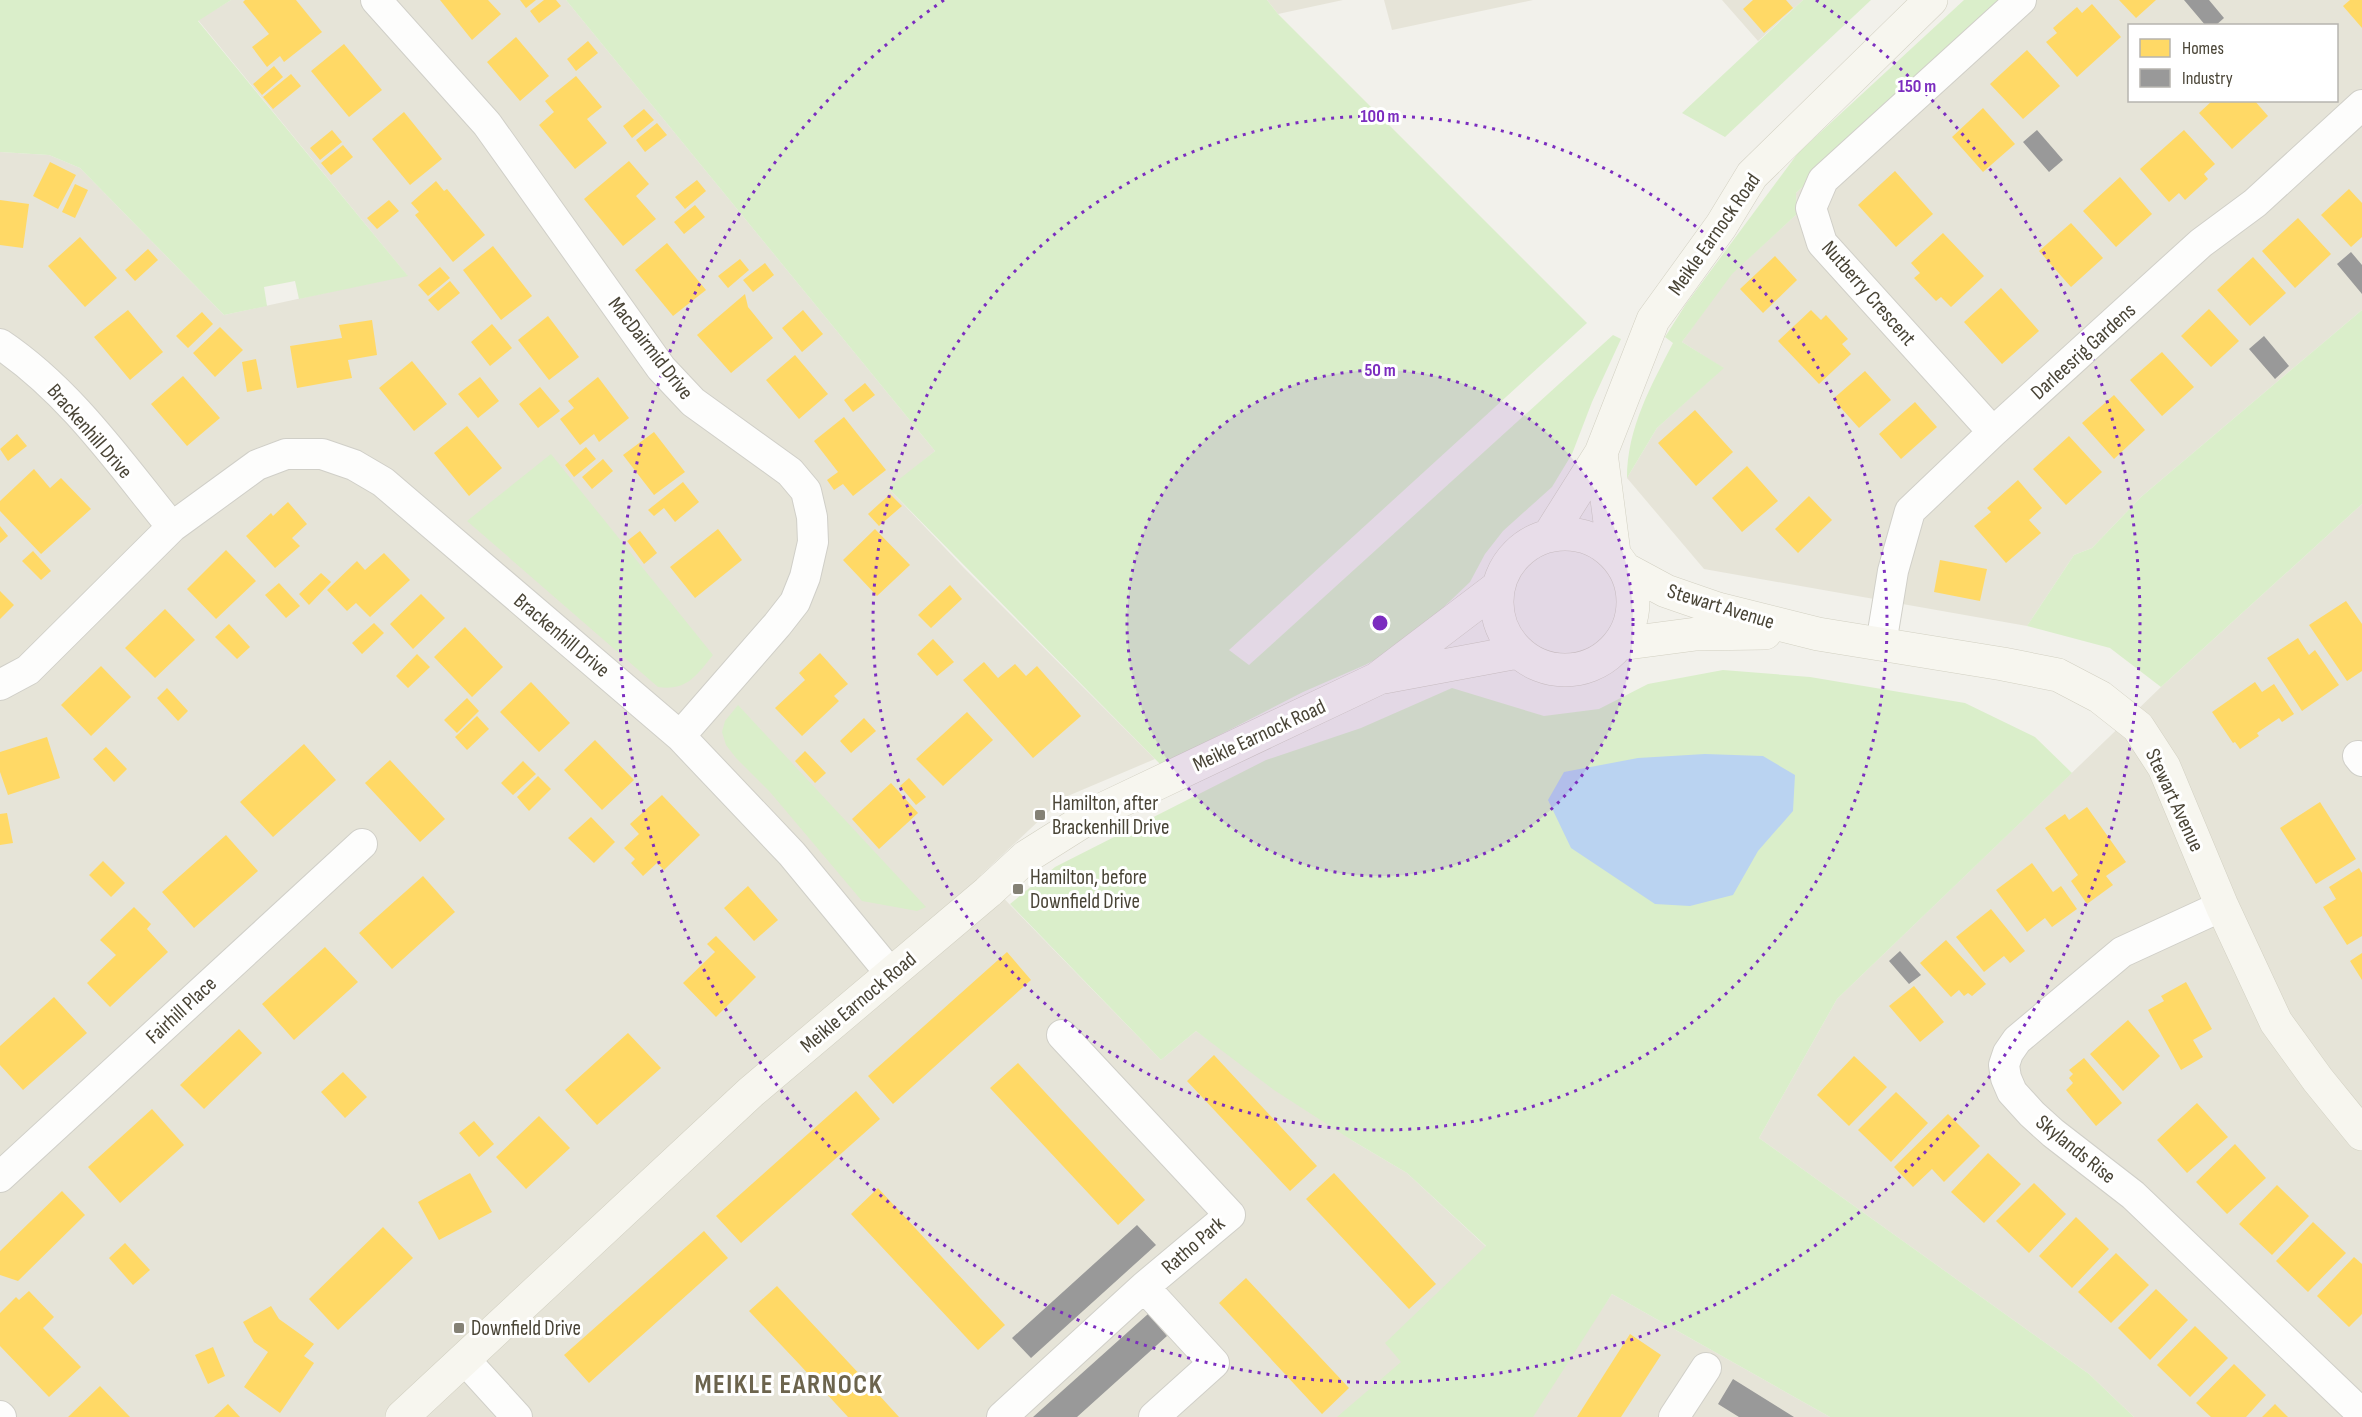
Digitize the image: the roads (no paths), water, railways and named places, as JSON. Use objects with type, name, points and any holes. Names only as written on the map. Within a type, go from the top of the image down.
[{"type":"street","name":"Meikle Earnock Road","points":[[1550,534],[1601,453],[1653,320],[1721,226],[1752,175],[1931,0]]},
{"type":"street","name":"Nutberry Crescent","points":[[1993,432],[1822,243],[1811,208],[1823,180],[2021,0]]},
{"type":"street","name":"MacDairmid Drive","points":[[385,3],[487,124],[661,368],[693,402],[790,472],[806,490],[812,517],[813,542],[805,577],[795,602],[680,736]]},
{"type":"street","name":"Darleesrig Gardens","points":[[1881,644],[1893,570],[1910,511],[1993,432],[2201,243],[2255,203],[2362,105]]},
{"type":"street","name":"Brackenhill Drive","points":[[0,344],[22,358],[65,397],[172,526]]},
{"type":"street","name":"Meikle Earnock Road","points":[[1601,453],[1620,561]]},
{"type":"street","name":"Brackenhill Drive","points":[[0,685],[28,670],[172,526],[257,465],[286,454],[322,454],[354,465],[383,482],[680,736],[792,854],[891,974]]},
{"type":"street","points":[[1573,533],[1595,540],[1620,561],[1634,591],[1632,618],[1620,644],[1606,657],[1590,666],[1571,670],[1552,669],[1534,663],[1518,652],[1504,633],[1500,622],[1497,611],[1497,587],[1508,563],[1526,544],[1550,534],[1573,533]]},
{"type":"street","name":"Stewart Avenue","points":[[1620,561],[1666,591],[1718,609],[1818,634],[2058,675],[2100,697],[2138,727],[2164,767],[2222,906],[2276,1022],[2318,1080],[2362,1134]]},
{"type":"street","name":"Meikle Earnock Road","points":[[402,1417],[751,1092],[988,892],[1026,857],[1099,811],[1377,679],[1497,587]]},
{"type":"street","name":"Stewart Avenue","points":[[1620,644],[1696,634],[1818,634]]},
{"type":"street","name":"Meikle Earnock Road","points":[[1377,679],[1518,652]]},
{"type":"street","name":"Fairhill Place","points":[[0,1177],[362,844]]},
{"type":"street","name":"Skylands Rise","points":[[2222,906],[2137,944],[2116,957],[2017,1040],[2008,1053],[2004,1065],[2006,1078],[2013,1092],[2032,1114],[2133,1195],[2362,1414]]},
{"type":"street","name":"Ratho Park","points":[[1002,1417],[1144,1287],[1230,1215],[1062,1035]]},
{"type":"street","points":[[1144,1287],[1214,1363],[1154,1417]]},
{"type":"street","points":[[465,1360],[517,1417]]},
{"type":"street","points":[[1674,1417],[1706,1368]]},
{"type":"water","points":[[1705,754],[1763,756],[1795,775],[1793,811],[1758,851],[1733,895],[1690,906],[1655,904],[1571,848],[1548,800],[1564,772],[1638,758]]},
{"type":"place","name":"Hamilton, after Brackenhill Drive","points":[[1040,815]]},
{"type":"place","name":"Hamilton, before Downfield Drive","points":[[1018,889]]},
{"type":"place","name":"Downfield Drive","points":[[459,1328]]},
{"type":"district","name":"MEIKLE EARNOCK","points":[[789,1384]]}]
